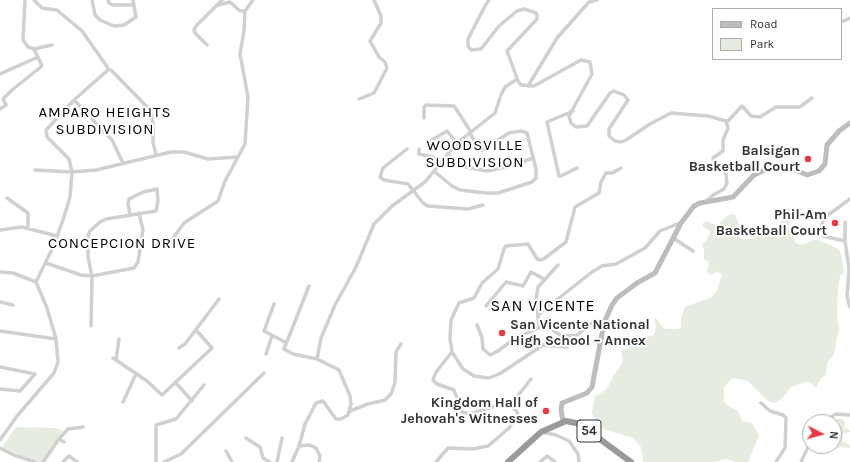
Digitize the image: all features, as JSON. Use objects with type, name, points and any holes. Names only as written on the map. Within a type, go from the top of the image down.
[{"type":"highway","name":"54","points":[[508,462],[541,432],[563,421],[581,426],[631,462]]},
{"type":"street","points":[[25,0],[23,40],[28,47],[34,49],[52,45]]},
{"type":"street","points":[[34,0],[42,8],[57,10],[82,31],[109,69],[151,111],[153,143],[156,154]]},
{"type":"street","points":[[92,0],[95,15],[100,20],[106,24],[124,25],[136,17],[134,0]]},
{"type":"street","points":[[108,0],[109,3],[113,4],[134,5]]},
{"type":"street","points":[[207,45],[195,33],[194,30],[196,26],[222,0]]},
{"type":"street","points":[[168,244],[184,223],[218,201],[225,181],[246,141],[248,97],[240,54],[244,32],[245,11],[253,0]]},
{"type":"street","points":[[359,100],[374,93],[386,68],[385,62],[379,57],[370,40],[381,22],[381,16],[374,0]]},
{"type":"street","points":[[489,0],[470,36],[468,46],[476,51],[481,49],[499,26],[517,11],[524,9],[536,13],[537,19],[507,51],[517,79],[521,84],[535,86],[581,60],[590,62],[592,74],[569,116],[571,123],[576,127],[582,128],[590,122],[611,92],[616,91],[624,95],[627,98],[627,102],[609,129],[609,136],[615,141],[621,142],[671,113],[712,116],[727,122]]},
{"type":"street","points":[[528,86],[557,38],[589,2],[597,0]]},
{"type":"street","points":[[217,5],[230,2],[240,11],[245,11]]},
{"type":"street","points":[[0,109],[6,105],[3,99],[12,90],[41,68],[34,49]]},
{"type":"street","points":[[0,74],[38,57]]},
{"type":"street","points":[[36,282],[46,263],[57,236],[70,198],[72,172],[68,159],[45,134],[46,130],[74,100],[109,69]]},
{"type":"street","points":[[317,359],[321,338],[335,304],[356,267],[369,233],[380,217],[425,182],[457,143],[495,113],[504,88],[517,79]]},
{"type":"street","points":[[706,202],[712,195],[724,190],[727,183],[726,173],[715,165],[713,158],[723,151],[727,122],[742,106],[751,116],[760,117],[776,107],[800,107],[812,98]]},
{"type":"street","points":[[74,100],[112,140],[123,163]]},
{"type":"street","points":[[424,118],[424,107],[426,105],[454,106],[482,150],[503,136],[516,132],[525,132],[527,133],[536,173],[534,180],[498,193],[486,193],[460,190],[452,186],[434,172]]},
{"type":"street","points":[[573,111],[547,122],[559,176],[562,176],[577,168]]},
{"type":"street","points":[[563,421],[561,410],[562,403],[587,393],[592,387],[604,323],[617,298],[636,283],[655,273],[681,223],[694,206],[700,202],[733,197],[754,175],[769,168],[791,168],[807,175],[819,171],[825,164],[827,145],[850,123]]},
{"type":"street","points":[[432,140],[447,131],[451,133],[457,143]]},
{"type":"street","points":[[407,149],[383,168],[380,177],[384,180],[408,184],[423,203],[428,206],[468,209],[483,205]]},
{"type":"street","points":[[419,149],[419,154],[433,156],[441,164]]},
{"type":"street","points":[[35,170],[72,172],[96,170],[156,154],[170,152],[180,152],[208,159],[238,157]]},
{"type":"street","points":[[448,155],[466,167],[487,171],[510,166],[533,158]]},
{"type":"street","points":[[604,323],[596,320],[576,336],[567,347],[543,345],[501,373],[489,378],[477,377],[463,369],[452,352],[450,340],[453,312],[461,301],[474,298],[482,283],[498,269],[506,246],[528,244],[537,259],[541,260],[545,258],[566,242],[575,207],[599,193],[600,182],[606,173],[612,173],[622,168]]},
{"type":"street","points":[[91,326],[92,276],[88,257],[88,236],[90,231],[100,222],[154,211],[157,208],[158,193],[155,188],[129,199],[128,203],[130,215]]},
{"type":"street","points":[[7,198],[28,213],[28,228]]},
{"type":"street","points":[[845,241],[823,236],[822,225],[824,218],[850,199]]},
{"type":"street","points":[[46,263],[81,275],[92,276],[126,270],[137,265],[143,230],[139,213]]},
{"type":"street","points":[[845,222],[845,241],[849,269],[847,297],[850,307]]},
{"type":"street","points":[[538,317],[550,304],[592,272],[602,266],[616,264],[645,248],[660,231],[681,223]]},
{"type":"street","points":[[0,230],[16,227],[28,228],[57,236]]},
{"type":"street","points":[[673,238],[693,250]]},
{"type":"street","points":[[558,265],[540,282],[536,292],[539,324],[560,335],[576,336]]},
{"type":"street","points":[[0,272],[13,273],[36,282],[44,296],[59,355],[54,373],[17,416],[0,440]]},
{"type":"street","points":[[486,306],[506,282],[523,286],[531,272],[544,279]]},
{"type":"street","points":[[309,286],[285,342],[284,349],[288,352],[317,359],[339,370],[350,396],[350,411]]},
{"type":"street","points":[[179,348],[186,344],[219,299]]},
{"type":"street","points":[[0,302],[13,305]]},
{"type":"street","points":[[274,304],[264,331],[285,342]]},
{"type":"street","points":[[477,325],[482,338],[483,349],[490,355],[515,338],[544,326]]},
{"type":"street","points":[[0,330],[56,339]]},
{"type":"street","points":[[119,339],[115,359],[147,381],[162,395],[212,348],[196,330]]},
{"type":"street","points":[[266,354],[272,336]]},
{"type":"street","points":[[292,462],[299,446],[305,424],[316,403],[323,401],[336,419],[344,419],[350,411],[368,404],[385,400],[391,394],[395,383],[396,352],[401,344]]},
{"type":"street","points":[[452,352],[436,372],[433,380],[437,384],[454,390],[462,412],[470,414],[500,406],[514,408]]},
{"type":"street","points":[[0,367],[35,374],[20,391],[0,389]]},
{"type":"street","points":[[164,462],[181,454],[264,373]]},
{"type":"street","points":[[123,402],[136,374]]},
{"type":"street","points":[[436,462],[448,448],[477,449],[492,444],[516,420],[518,412],[514,408],[513,402],[531,379]]},
{"type":"street","points":[[176,383],[192,401]]},
{"type":"street","points":[[156,462],[156,425],[173,420],[192,401],[204,385]]},
{"type":"street","points":[[761,403],[770,411],[784,415],[786,418],[785,448],[776,462]]},
{"type":"street","points":[[43,462],[68,428],[83,427]]},
{"type":"street","points":[[541,432],[561,436],[569,441],[578,454],[579,462]]},
{"type":"street","points":[[246,438],[260,447],[263,458],[270,462]]},
{"type":"street","points":[[277,462],[282,438]]},
{"type":"street","points":[[59,439],[64,442]]},
{"type":"street","points":[[299,446],[308,445],[316,448],[320,456],[319,462]]},
{"type":"street","points":[[0,448],[14,455],[35,462]]},
{"type":"street","points":[[226,451],[232,462]]},
{"type":"street","points":[[63,462],[68,456],[77,462]]},
{"type":"street","points":[[540,462],[547,456],[555,462]]},
{"type":"green space","points":[[782,207],[787,207],[798,216],[789,224],[788,227],[796,243],[802,245],[813,240],[818,240],[839,249],[842,257],[844,273],[840,276],[838,289],[837,316],[839,329],[834,354],[827,363],[826,375],[821,378],[816,388],[810,382],[805,382],[791,387],[783,398],[775,403],[768,401],[748,381],[733,378],[729,381],[724,388],[724,401],[727,405],[738,411],[742,421],[752,423],[759,435],[748,462],[735,462],[727,459],[714,462],[643,462],[641,447],[633,438],[606,430],[597,424],[592,413],[595,396],[603,392],[608,387],[612,378],[623,362],[621,351],[633,346],[639,339],[654,335],[656,326],[654,318],[656,318],[664,329],[678,329],[681,327],[681,318],[685,307],[712,297],[717,290],[722,275],[718,271],[711,275],[707,272],[709,262],[704,259],[702,244],[706,241],[710,234],[709,230],[703,227],[702,224],[706,221],[715,225],[720,223],[728,215],[734,214],[738,221],[741,239],[753,239],[775,229],[782,220]]},
{"type":"green space","points":[[842,419],[845,423],[844,428],[850,430],[850,432],[843,434],[842,441]]},
{"type":"green space","points":[[16,427],[56,428],[63,431],[42,462],[37,462],[2,447]]},
{"type":"green space","points":[[842,441],[850,445],[850,448],[842,447]]},
{"type":"place","name":"Balsigan Basketball Court","points":[[808,159]]},
{"type":"place","name":"Phil-Am Basketball Court","points":[[835,223]]},
{"type":"place","name":"San Vicente National High School – Annex","points":[[502,333]]},
{"type":"place","name":"Kingdom Hall of Jehovah's Witnesses","points":[[546,411]]},
{"type":"district","name":"AMPARO HEIGHTS SUBDIVISION","points":[[105,122]]},
{"type":"district","name":"WOODSVILLE SUBDIVISION","points":[[475,154]]},
{"type":"district","name":"CONCEPCION DRIVE","points":[[122,244]]},
{"type":"district","name":"SAN VICENTE","points":[[543,306]]}]
